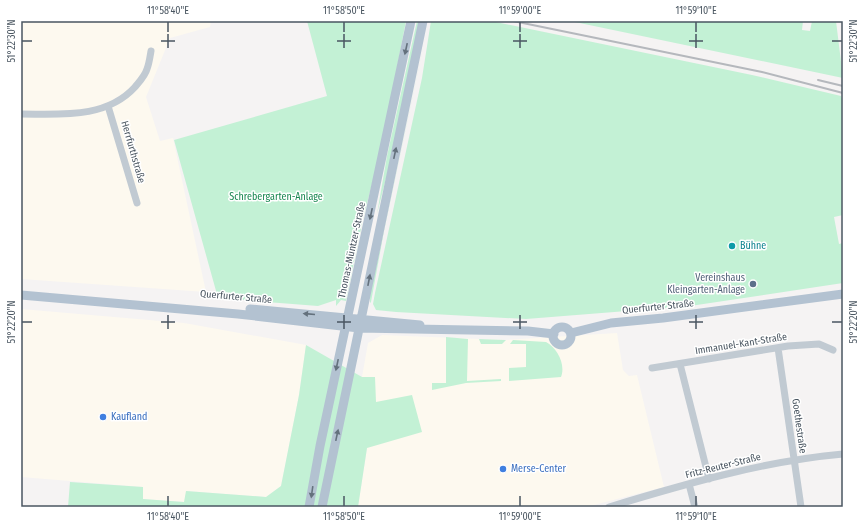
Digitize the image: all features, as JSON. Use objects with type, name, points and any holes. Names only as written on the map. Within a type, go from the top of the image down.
[{"type":"main road","name":"Thomas-Müntzer-Straße","points":[[309,507],[320,446],[412,21]]},
{"type":"main road","points":[[322,507],[423,21]]},
{"type":"main road","name":"Querfurter Straße","points":[[21,289],[361,318],[449,330]]},
{"type":"main road","name":"Querfurter Straße","points":[[571,333],[611,323],[671,317],[843,294]]},
{"type":"main road","name":"Querfurter Straße","points":[[21,295],[238,314],[359,328],[528,331],[554,334]]},
{"type":"main road","points":[[561,327],[566,328],[571,333],[570,340],[562,344],[555,340],[554,334],[556,329],[561,327]]},
{"type":"street","points":[[21,114],[69,114],[89,112],[108,106],[130,92],[140,80],[147,70],[151,51]]},
{"type":"street","name":"Herrfurthstraße","points":[[108,106],[137,203]]},
{"type":"street","name":"Immanuel-Kant-Straße","points":[[652,368],[778,348],[819,344],[833,350]]},
{"type":"street","name":"Goethestraße","points":[[778,348],[801,507]]},
{"type":"street","points":[[680,364],[709,479]]},
{"type":"street","name":"Fritz-Reuter-Straße","points":[[609,507],[709,479],[794,460],[843,454]]},
{"type":"street","points":[[689,484],[695,507]]},
{"type":"shaded area","points":[[21,21],[211,21],[210,27],[170,38],[146,97],[160,141],[173,138],[206,292],[21,279]]},
{"type":"shaded area","points":[[21,309],[184,323],[306,345],[299,395],[281,486],[266,497],[187,491],[185,502],[142,499],[143,487],[21,477]]},
{"type":"shaded area","points":[[617,333],[623,370],[629,376],[637,375],[664,487],[586,507],[358,507],[367,448],[362,377],[368,343],[382,335],[505,340]]},
{"type":"green space","name":"Schrebergarten-Anlage","points":[[307,21],[406,21],[381,149],[363,219],[346,301],[341,300],[336,306],[336,300],[318,306],[218,298],[174,140],[327,96]]},
{"type":"green space","points":[[417,21],[421,21],[394,147],[377,214],[387,156]]},
{"type":"green space","points":[[431,21],[491,21],[752,75],[841,96],[843,101],[843,215],[834,217],[839,244],[843,243],[843,283],[690,306],[526,319],[376,310],[373,304],[375,293],[422,78]]},
{"type":"green space","points":[[570,21],[803,21],[802,30],[810,31],[812,21],[836,21],[843,78]]},
{"type":"green space","points":[[428,24],[384,231],[370,303],[370,295]]},
{"type":"green space","points":[[446,337],[468,339],[467,381],[501,379],[501,381],[466,383],[432,390],[432,383],[446,383]]},
{"type":"green space","points":[[479,339],[506,340],[502,344],[481,344]]},
{"type":"green space","points":[[513,340],[546,342],[554,348],[560,357],[562,367],[561,377],[509,381],[509,368],[526,367],[526,344],[510,344]]},
{"type":"green space","points":[[306,345],[362,377],[375,377],[376,402],[412,395],[422,432],[367,448],[358,507],[68,507],[70,482],[143,487],[143,499],[184,502],[186,491],[266,497],[281,486],[299,395]]},
{"type":"railway","points":[[513,21],[762,72],[843,93]]},
{"type":"railway","points":[[818,80],[843,86]]},
{"type":"place","name":"Bühne","points":[[732,246]]},
{"type":"place","name":"Vereinshaus Kleingarten-Anlage","points":[[753,284]]},
{"type":"place","name":"Kaufland","points":[[103,417]]},
{"type":"place","name":"Merse-Center","points":[[503,469]]}]
